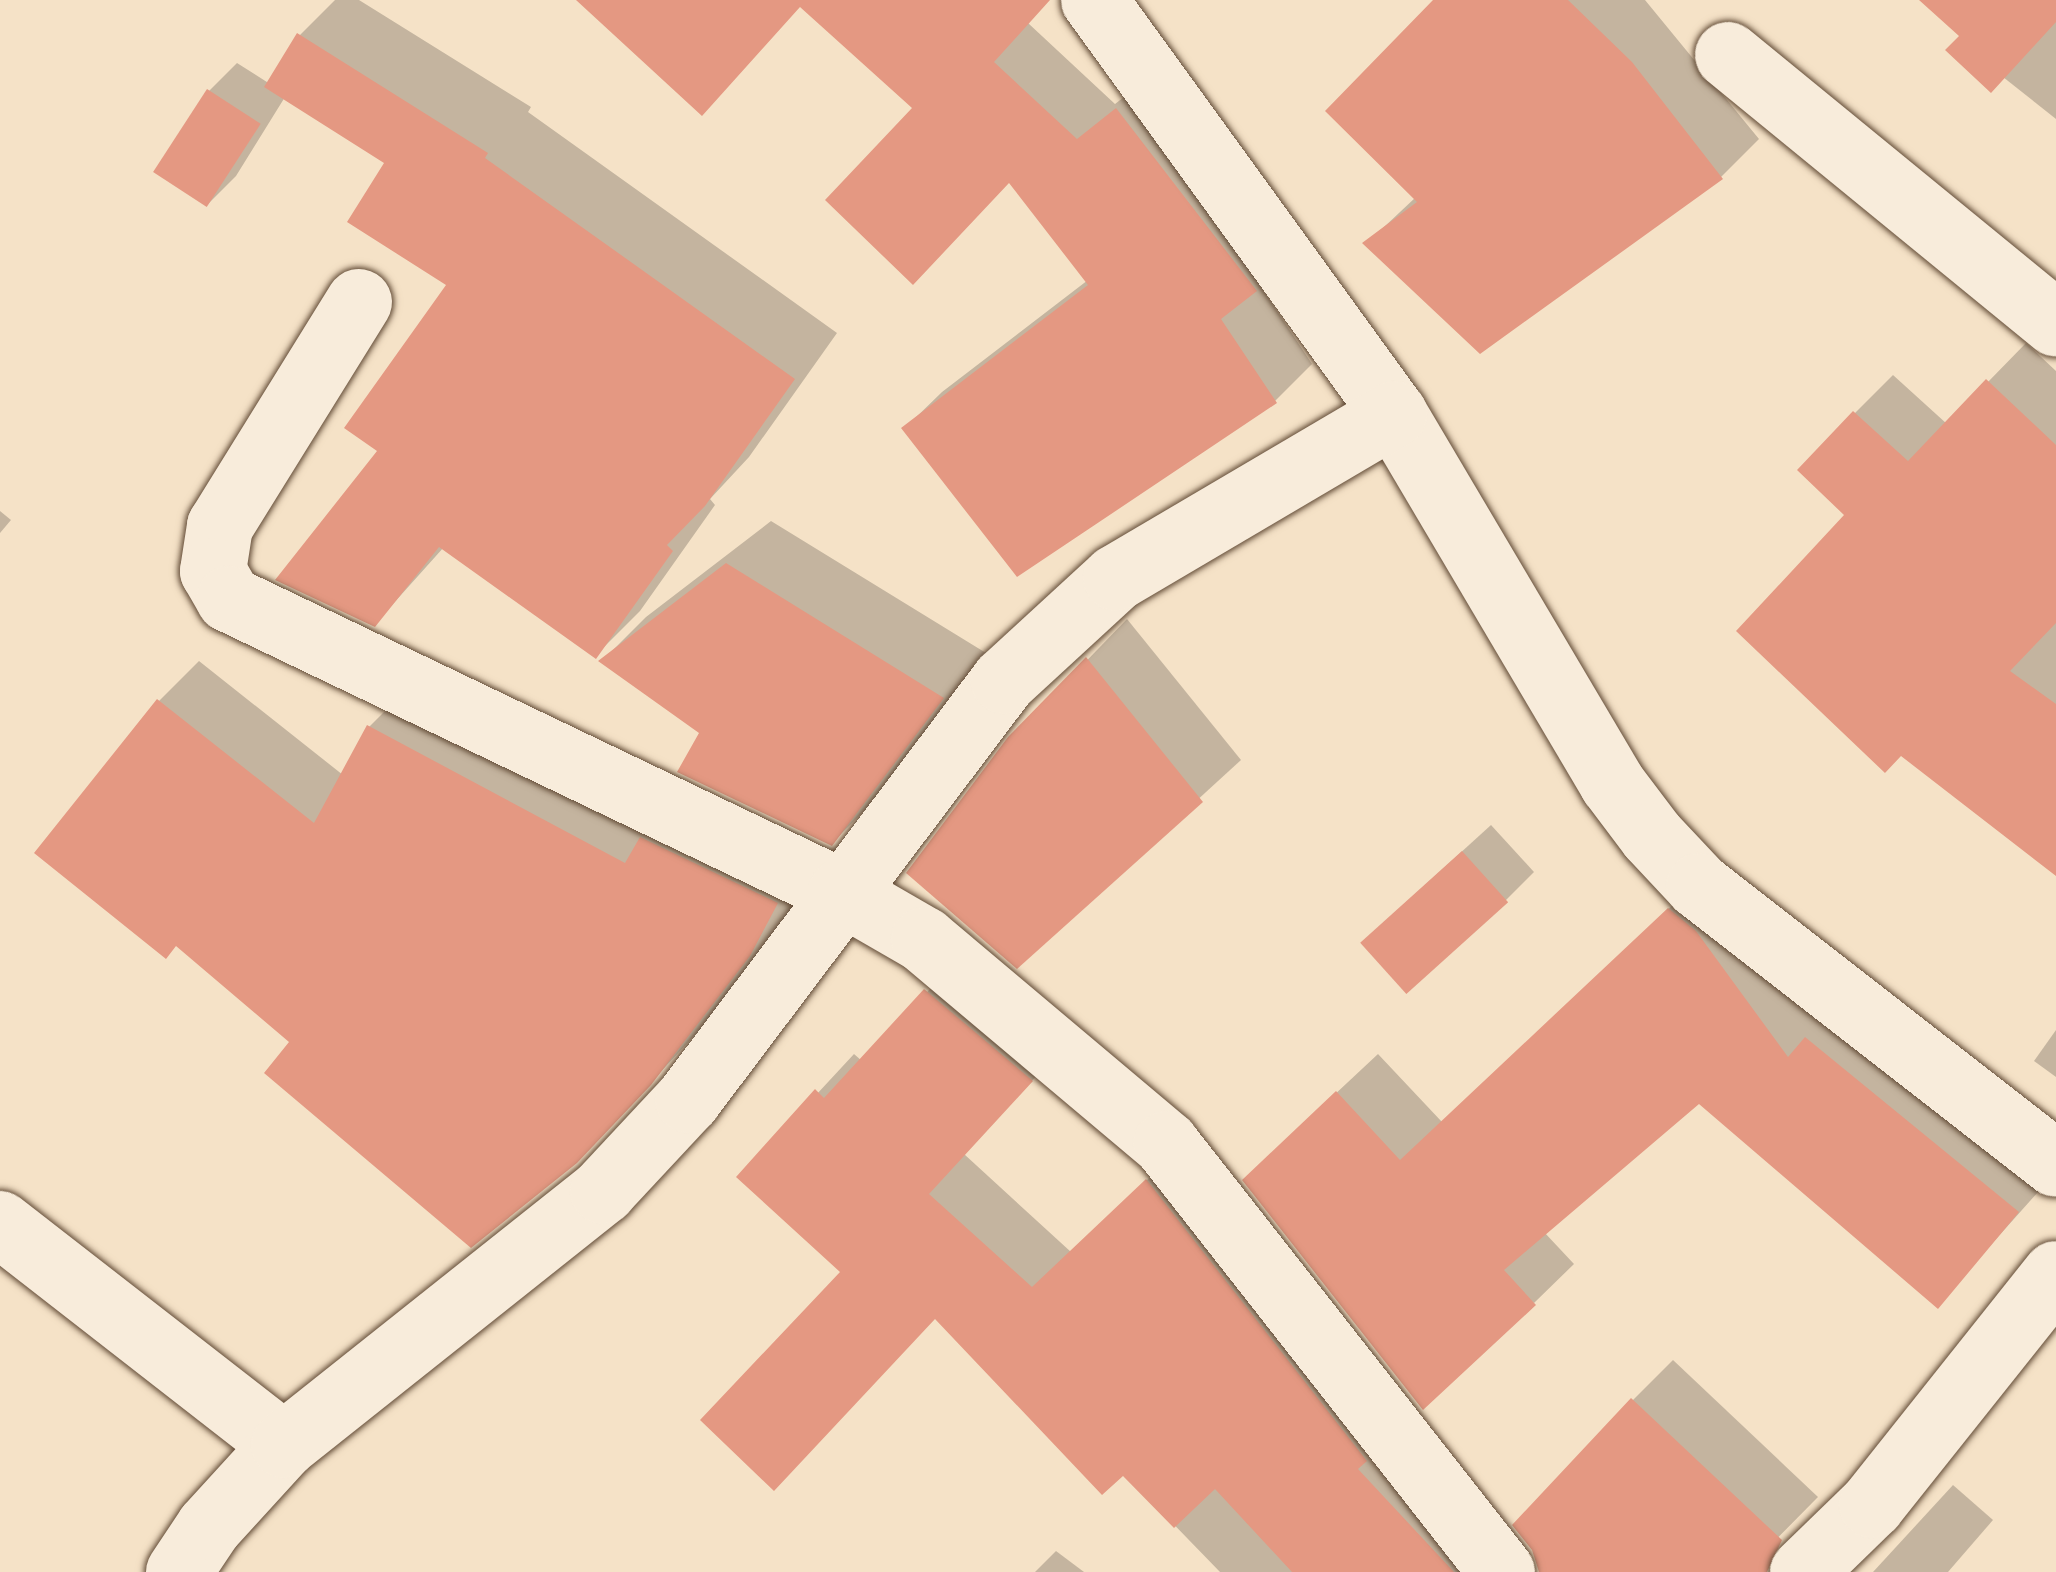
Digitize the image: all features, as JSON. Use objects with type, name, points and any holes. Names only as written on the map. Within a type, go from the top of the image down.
[{"type":"street","points":[[1094,0],[1394,414],[1612,783],[1652,836],[1699,886],[2056,1164]]},
{"type":"street","points":[[1728,55],[2056,322]]},
{"type":"street","points":[[358,302],[220,526],[213,571],[229,599],[841,892],[924,940],[1166,1144],[1502,1572]]},
{"type":"street","points":[[179,1572],[209,1527],[284,1445],[603,1191],[688,1100],[1004,681],[1116,578],[1394,414]]},
{"type":"street","points":[[0,1224],[284,1445]]},
{"type":"street","points":[[1803,1572],[1872,1505],[2056,1274]]},
{"type":"building","points":[[576,0],[1050,0],[994,62],[1077,139],[1116,108],[1257,291],[1221,319],[1277,403],[1017,577],[901,428],[1088,285],[1009,183],[913,285],[825,200],[912,108],[800,7],[702,116]]},
{"type":"building","points":[[1433,0],[1568,0],[1632,62],[1723,179],[1480,354],[1362,243],[1417,202],[1325,111]]},
{"type":"building","points":[[1919,0],[2056,0],[2056,22],[1991,93],[1945,50],[1959,36]]},
{"type":"building","points":[[297,33],[488,153],[485,158],[795,379],[705,506],[667,545],[673,551],[596,659],[439,547],[375,627],[275,580],[377,451],[344,428],[446,285],[347,222],[384,163],[264,87]]},
{"type":"building","points":[[207,89],[261,124],[207,207],[153,172]]},
{"type":"building","points":[[1986,379],[2056,445],[2056,623],[2010,671],[2056,704],[2056,876],[1901,756],[1885,773],[1736,631],[1844,515],[1797,470],[1853,411],[1908,461]]},
{"type":"building","points":[[726,563],[944,698],[832,846],[677,772],[699,733],[598,661]]},
{"type":"building","points":[[1086,657],[1203,802],[1017,969],[906,873],[1008,737]]},
{"type":"building","points":[[157,699],[314,823],[367,725],[625,863],[640,837],[778,903],[750,956],[651,1085],[577,1163],[471,1248],[264,1073],[289,1042],[176,946],[166,959],[34,853]]},
{"type":"building","points":[[1462,851],[1508,902],[1406,994],[1360,943]]},
{"type":"building","points":[[1668,908],[1696,931],[1788,1057],[1805,1037],[2019,1212],[1938,1309],[1699,1104],[1504,1270],[1536,1305],[1423,1410],[1242,1180],[1336,1091],[1400,1160]]},
{"type":"building","points":[[924,989],[1033,1081],[929,1194],[1032,1287],[1146,1179],[1367,1461],[1358,1469],[1454,1572],[1292,1572],[1215,1489],[1174,1528],[1123,1476],[1102,1495],[935,1319],[774,1491],[700,1420],[840,1272],[736,1177],[815,1089],[824,1098]]},
{"type":"building","points":[[1631,1398],[1782,1540],[1767,1572],[1539,1572],[1532,1550],[1512,1525]]}]
